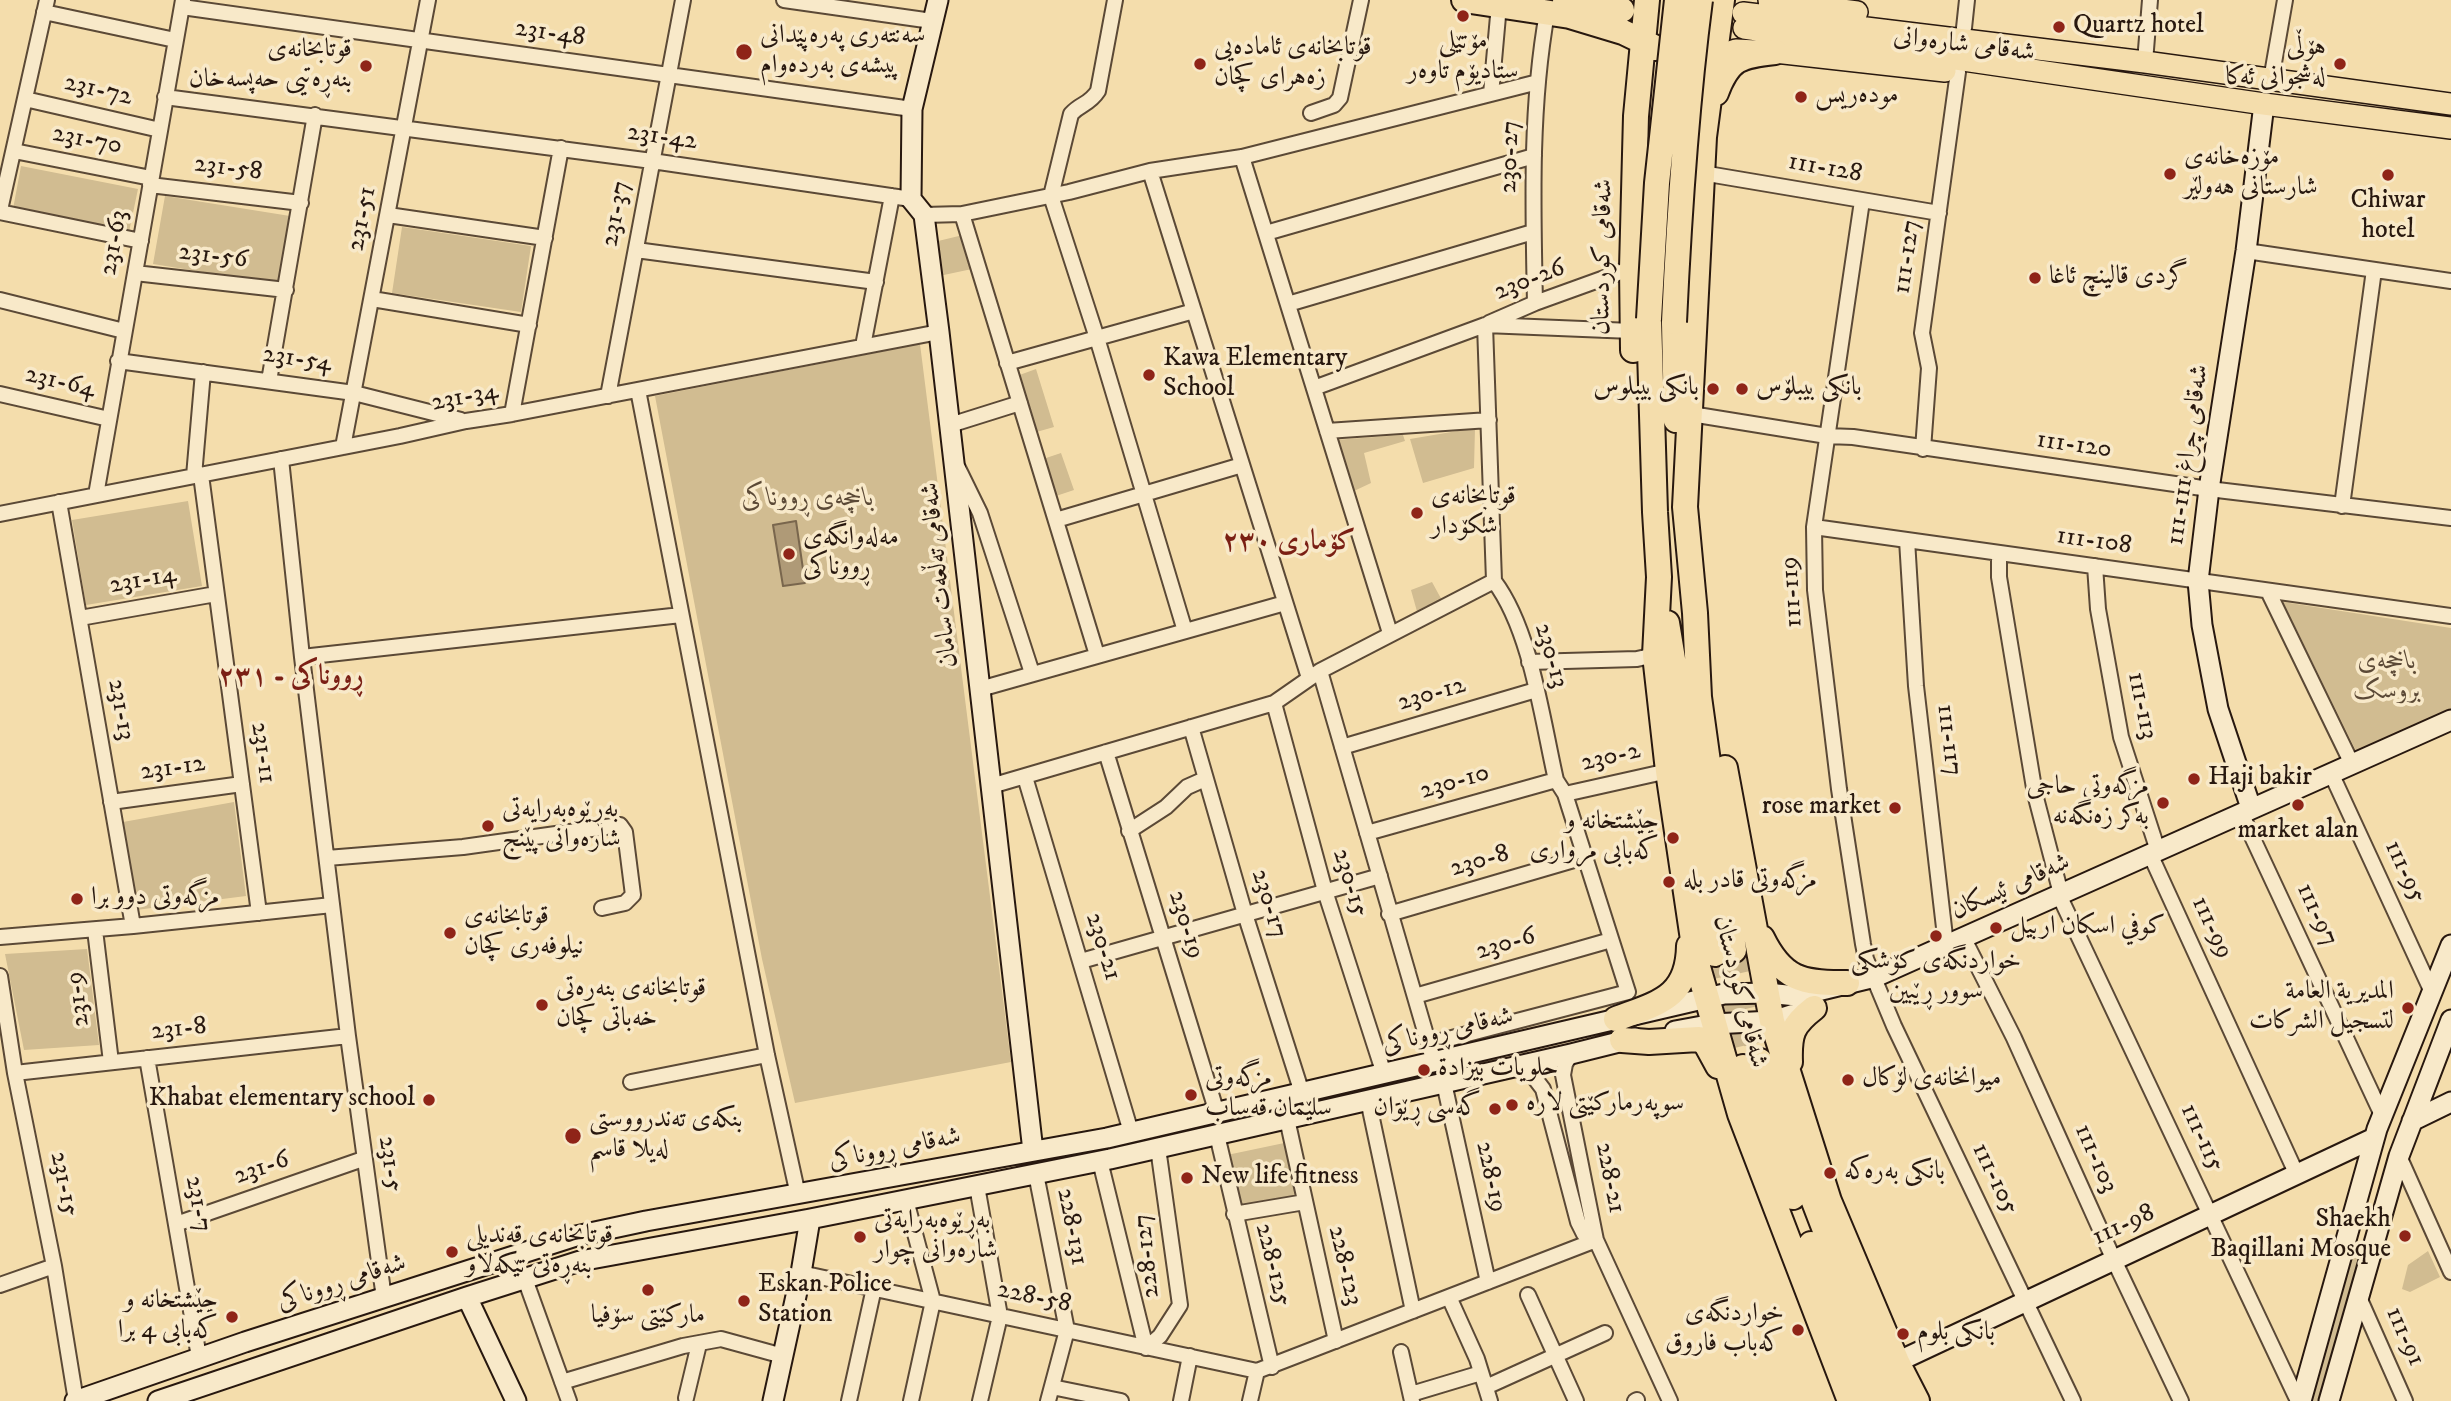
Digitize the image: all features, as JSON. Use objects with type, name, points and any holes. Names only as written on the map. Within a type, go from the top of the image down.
[{"type":"highway","points":[[1464,0],[1557,10],[1622,10]]},
{"type":"highway","name":"شەقامی کوردستان","points":[[1647,0],[1636,116],[1632,268],[1640,325],[1659,577],[1725,952],[1699,697],[1695,613],[1676,421],[1674,322],[1680,184],[1700,0]]},
{"type":"highway","name":"شەقامی کوردستان","points":[[1640,325],[1677,0]]},
{"type":"highway","name":"شەقامی کوردستان","points":[[1685,508],[1704,137],[1722,0]]},
{"type":"highway","points":[[1557,10],[1623,32],[1672,53],[1714,57]]},
{"type":"highway","points":[[1557,10],[1608,33],[1626,48],[1633,75],[1636,116]]},
{"type":"highway","points":[[1704,137],[1715,97],[1727,68],[1747,55],[1775,52]]},
{"type":"highway","name":"شەقامی کوردستان","points":[[1659,577],[1655,655],[1668,771],[1696,960],[1740,1114],[1845,1400]]},
{"type":"highway","name":"شەقامی کوردستان","points":[[1695,613],[1772,1021],[1829,1200],[1916,1401]]},
{"type":"highway","points":[[1686,899],[1702,955],[1712,965],[1722,967],[1750,957],[1754,946],[1753,918]]},
{"type":"highway","points":[[1619,1030],[1666,997],[1682,982],[1688,960],[1686,899]]},
{"type":"highway","points":[[1753,918],[1768,950],[1784,971],[1819,983],[1861,981]]},
{"type":"highway","points":[[1793,1083],[1790,1049],[1792,1034],[1799,1019],[1814,1008]]},
{"type":"highway","points":[[1619,1030],[1648,1042],[1691,1038],[1703,1041],[1713,1055],[1740,1114]]},
{"type":"highway","points":[[1740,1114],[1730,1066],[1732,1060],[1736,1055],[1769,1046],[1777,1052],[1804,1120]]},
{"type":"highway","name":"شەقامی کوردستان","points":[[1873,1401],[1752,1064],[1881,1376],[1894,1401]]},
{"type":"main road","points":[[924,215],[901,198],[912,109],[938,0]]},
{"type":"main road","name":"شەقامی شارەوانی","points":[[1769,0],[1964,27],[2145,62]]},
{"type":"main road","name":"شەقامی شارەوانی","points":[[2450,131],[2264,104],[1744,20],[2145,62],[2451,104]]},
{"type":"main road","name":"شەقامی شارەوانی","points":[[1714,57],[1736,50],[1775,52],[2115,92],[2209,95]]},
{"type":"main road","name":"شەقامی چراغ 111-111","points":[[2246,811],[2218,709],[2202,625],[2198,581],[2209,489],[2246,251],[2264,104]]},
{"type":"main road","name":"شەقامی تەڵعەت سامان","points":[[924,215],[955,461],[1033,1152]]},
{"type":"main road","name":"شەقامی ئیسکان","points":[[1737,993],[1797,996],[1861,981],[2451,720]]},
{"type":"main road","points":[[2299,1401],[2374,1138],[2451,945]]},
{"type":"main road","name":"شەقامی ئیسکان","points":[[1744,1024],[1772,1021],[1814,1008],[1861,981]]},
{"type":"main road","name":"شەقامی ڕووناکی","points":[[158,1401],[185,1397],[467,1297],[580,1261],[810,1219],[1105,1160],[1517,1067],[1571,1054],[1619,1030],[1707,998],[1737,993]]},
{"type":"main road","points":[[2329,1401],[2399,1156],[2448,1028],[2420,1023]]},
{"type":"main road","name":"شەقامی ڕووناکی","points":[[75,1401],[199,1357],[576,1237],[646,1221],[1107,1138],[1384,1074],[1432,1054],[1619,1030],[1744,1024]]},
{"type":"main road","points":[[2412,1121],[2451,1102]]},
{"type":"main road","points":[[1105,1160],[1107,1138]]},
{"type":"main road","name":"111-98","points":[[1897,1362],[2374,1138]]},
{"type":"main road","points":[[773,1401],[810,1219]]},
{"type":"main road","points":[[646,1221],[651,1247]]},
{"type":"main road","points":[[467,1297],[516,1401]]},
{"type":"street","name":"231-51","points":[[343,447],[428,0]]},
{"type":"street","name":"231-37","points":[[608,396],[683,0]]},
{"type":"street","points":[[784,0],[932,21]]},
{"type":"street","points":[[1115,0],[1098,91],[1091,102],[1077,107],[1071,114],[1051,196],[1097,338],[1185,631]]},
{"type":"street","points":[[1311,113],[1334,105],[1340,98],[1361,0]]},
{"type":"street","points":[[1964,27],[1967,0]]},
{"type":"street","points":[[2145,62],[2150,0]]},
{"type":"street","points":[[2271,80],[2285,0]]},
{"type":"street","name":"231-48","points":[[183,4],[420,41],[912,109]]},
{"type":"street","name":"231-63","points":[[96,495],[183,4]]},
{"type":"street","points":[[1491,94],[1499,5]]},
{"type":"street","points":[[141,241],[0,211],[2,192],[46,6],[175,40]]},
{"type":"street","name":"230-27","points":[[1535,303],[1534,156],[1538,82],[1557,10]]},
{"type":"street","name":"111-127","points":[[1923,449],[1929,368],[1922,333],[1958,72]]},
{"type":"street","points":[[924,215],[962,214],[1051,196],[1150,171],[1242,157],[1538,82]]},
{"type":"street","name":"231-42","points":[[165,97],[561,148],[901,198]]},
{"type":"street","name":"231-72","points":[[25,99],[159,130]]},
{"type":"street","points":[[270,381],[315,116]]},
{"type":"street","points":[[512,414],[561,148]]},
{"type":"street","name":"231-70","points":[[13,151],[150,181]]},
{"type":"street","points":[[1266,233],[1534,156]]},
{"type":"street","points":[[1242,157],[1390,633]]},
{"type":"street","points":[[1150,171],[1286,603],[1342,747],[1432,1054]]},
{"type":"street","name":"111-128","points":[[1702,173],[1939,213]]},
{"type":"street","name":"231-58","points":[[150,181],[301,203]]},
{"type":"street","points":[[863,346],[876,282],[901,198]]},
{"type":"street","name":"111-119","points":[[1861,981],[1863,944],[1839,789],[1815,590],[1814,527],[1862,201]]},
{"type":"street","points":[[962,214],[1097,655]]},
{"type":"street","points":[[388,215],[545,239]]},
{"type":"street","points":[[1288,304],[1534,232]]},
{"type":"street","points":[[636,250],[876,282]]},
{"type":"street","points":[[2246,251],[2451,281]]},
{"type":"street","name":"230-26","points":[[1314,388],[1632,268]]},
{"type":"street","points":[[2342,506],[2374,270]]},
{"type":"street","name":"231-56","points":[[135,272],[286,290]]},
{"type":"street","points":[[372,299],[529,326]]},
{"type":"street","points":[[0,300],[124,331]]},
{"type":"street","points":[[1007,363],[1194,311]]},
{"type":"street","points":[[1485,325],[1640,325]]},
{"type":"street","name":"230-13","points":[[1432,1054],[1628,992],[1565,793],[1556,780],[1529,662],[1506,597],[1494,581],[1485,325]]},
{"type":"street","name":"231-34","points":[[0,514],[466,421],[939,332]]},
{"type":"street","name":"231-54","points":[[118,361],[354,393],[466,421]]},
{"type":"street","name":"231-11","points":[[202,372],[197,475],[216,594],[259,913]]},
{"type":"street","points":[[638,390],[767,1055],[798,1195]]},
{"type":"street","name":"231-64","points":[[0,394],[109,419]]},
{"type":"street","points":[[950,425],[1020,404]]},
{"type":"street","name":"111-120","points":[[1691,414],[1828,436],[1853,437],[2209,489],[2451,518]]},
{"type":"street","points":[[1327,431],[1489,420]]},
{"type":"street","name":"231-5","points":[[281,459],[302,657],[363,1159],[384,1298]]},
{"type":"street","points":[[955,461],[980,513],[1032,674]]},
{"type":"street","points":[[1056,520],[1242,466]]},
{"type":"street","name":"231-13","points":[[59,502],[133,926]]},
{"type":"street","name":"111-108","points":[[1814,527],[2451,617]]},
{"type":"street","name":"111-117","points":[[1907,540],[1916,686],[1955,941]]},
{"type":"street","name":"111-115","points":[[1999,553],[1999,577],[2035,794],[2060,895],[2299,1401]]},
{"type":"street","name":"111-113","points":[[2095,566],[2098,610],[2121,737],[2154,853]]},
{"type":"street","points":[[991,786],[1273,703],[1314,674],[1494,581]]},
{"type":"street","points":[[2268,591],[2352,764]]},
{"type":"street","name":"231-14","points":[[80,618],[216,594]]},
{"type":"street","points":[[980,689],[1286,603]]},
{"type":"street","points":[[302,657],[681,615]]},
{"type":"street","points":[[1529,662],[1637,659],[1655,655]]},
{"type":"street","name":"230-12","points":[[1342,747],[1536,690]]},
{"type":"street","name":"230-15","points":[[1273,703],[1325,891],[1384,1074]]},
{"type":"street","name":"230-17","points":[[1191,727],[1245,914],[1302,1093]]},
{"type":"street","name":"230-19","points":[[1106,752],[1217,1113]]},
{"type":"street","name":"230-2","points":[[1565,793],[1668,771]]},
{"type":"street","name":"111-95","points":[[2331,773],[2432,992]]},
{"type":"street","name":"230-21","points":[[1025,777],[1131,1132]]},
{"type":"street","points":[[1129,831],[1166,807],[1187,787],[1205,779]]},
{"type":"street","name":"230-10","points":[[1367,833],[1556,780]]},
{"type":"street","name":"231-12","points":[[111,802],[242,784]]},
{"type":"street","name":"111-97","points":[[2246,811],[2382,1115]]},
{"type":"street","points":[[327,858],[463,847],[620,825],[625,832],[633,895],[625,903],[602,908]]},
{"type":"street","name":"111-99","points":[[2154,853],[2297,1175]]},
{"type":"street","name":"230-8","points":[[1389,914],[1584,858]]},
{"type":"street","points":[[1081,961],[1380,876]]},
{"type":"street","points":[[0,937],[96,930],[332,905]]},
{"type":"street","name":"231-9","points":[[96,930],[111,1062]]},
{"type":"street","name":"230-6","points":[[1415,996],[1611,940]]},
{"type":"street","name":"111-103","points":[[1955,941],[2014,1038],[2181,1401]]},
{"type":"street","name":"231-15","points":[[0,976],[15,1073],[54,1266],[75,1401]]},
{"type":"street","name":"111-105","points":[[1861,981],[1894,1026],[2073,1401]]},
{"type":"street","name":"231-8","points":[[15,1073],[348,1036]]},
{"type":"street","name":"228-21","points":[[1571,1054],[1563,1075],[1596,1240]]},
{"type":"street","points":[[631,1082],[767,1055]]},
{"type":"street","name":"231-7","points":[[147,1058],[199,1357]]},
{"type":"street","name":"228-21","points":[[1517,1067],[1530,1072],[1543,1089],[1578,1223],[1584,1234],[1596,1240]]},
{"type":"street","name":"228-19","points":[[1444,1083],[1488,1282]]},
{"type":"street","points":[[1368,1101],[1413,1311]]},
{"type":"street","name":"228-123","points":[[1287,1119],[1336,1341]]},
{"type":"street","name":"228-125","points":[[1217,1135],[1234,1214],[1275,1365]]},
{"type":"street","name":"228-127","points":[[1146,1348],[1160,1336],[1180,1305],[1158,1148]]},
{"type":"street","points":[[2399,1156],[2451,1272]]},
{"type":"street","name":"231-6","points":[[176,1224],[363,1159]]},
{"type":"street","points":[[1105,1160],[1146,1348]]},
{"type":"street","name":"228-131","points":[[1036,1174],[1067,1330]]},
{"type":"street","points":[[977,1186],[1000,1316],[981,1401]]},
{"type":"street","points":[[906,1200],[933,1301],[911,1401]]},
{"type":"street","points":[[1234,1214],[1305,1202]]},
{"type":"street","points":[[1250,1401],[1257,1371],[1596,1240],[1670,1401]]},
{"type":"street","points":[[0,1285],[54,1266]]},
{"type":"street","name":"228-58","points":[[801,1273],[1257,1371]]},
{"type":"street","points":[[525,1279],[569,1401]]},
{"type":"street","points":[[849,1401],[874,1288]]},
{"type":"street","name":"111-91","points":[[2358,1294],[2405,1401]]},
{"type":"street","points":[[1528,1295],[1576,1401]]},
{"type":"street","points":[[1449,1297],[1486,1387]]},
{"type":"street","points":[[1067,1330],[1050,1394],[1121,1401]]},
{"type":"street","points":[[1401,1352],[1412,1398],[1486,1387],[1605,1333]]},
{"type":"street","points":[[562,1381],[721,1339],[783,1356]]},
{"type":"street","points":[[686,1398],[699,1344]]},
{"type":"street","points":[[1181,1401],[1190,1356]]},
{"type":"green space","points":[[21,166],[138,189],[129,232],[13,209]]},
{"type":"green space","points":[[165,196],[290,216],[278,284],[153,264]]},
{"type":"green space","points":[[402,227],[531,246],[521,312],[392,293]]},
{"type":"green space","points":[[963,235],[972,269],[939,276],[934,242]]},
{"type":"green space","name":"باخچەی ڕووناکی","points":[[920,344],[1011,1062],[795,1103],[762,959],[655,396]]},
{"type":"green space","points":[[1036,369],[1054,427],[1033,433],[1014,377]]},
{"type":"green space","points":[[1475,428],[1474,468],[1423,483],[1410,439]]},
{"type":"green space","points":[[1403,435],[1405,441],[1364,453],[1371,483],[1354,491],[1335,440]]},
{"type":"green space","points":[[1061,453],[1074,490],[1053,497],[1040,460]]},
{"type":"green space","points":[[188,501],[202,586],[86,605],[72,520]]},
{"type":"green space","points":[[1432,582],[1444,604],[1418,615],[1411,590]]},
{"type":"green space","name":"باخچەی بروسک","points":[[2283,602],[2451,628],[2451,713],[2359,757]]},
{"type":"green space","points":[[234,802],[246,896],[136,910],[123,822]]},
{"type":"green space","points":[[87,949],[99,1045],[24,1050],[5,954]]},
{"type":"green space","points":[[1289,1142],[1299,1200],[1237,1212],[1227,1155]]},
{"type":"green space","points":[[2357,1247],[2361,1250],[2319,1401],[2310,1401],[2352,1251]]},
{"type":"green space","points":[[2428,1251],[2440,1277],[2410,1292],[2402,1289],[2408,1265]]},
{"type":"shaded area","name":"مەلەوانگەی ڕووناکی","points":[[796,521],[805,583],[783,586],[773,525]]},
{"type":"tunnel","points":[[1734,950],[1760,1061]]},
{"type":"tunnel","points":[[1715,954],[1743,1067]]},
{"type":"place","name":"مۆتێلی ستادیۆم تاوەر","points":[[1463,16]]},
{"type":"place","name":"Quartz hotel","points":[[2059,27]]},
{"type":"place","name":"سەنتەری پەرەپێدانی پیشەی بەردەوام","points":[[744,52]]},
{"type":"place","name":"قوتابخانەی ئامادەیی زەهرای کچان","points":[[1200,64]]},
{"type":"place","name":"هۆڵی لەشجوانی ئەکا","points":[[2340,64]]},
{"type":"place","name":"قوتابخانەی بنەڕەتیی حەپسەخان","points":[[366,66]]},
{"type":"place","name":"مودەریس","points":[[1801,97]]},
{"type":"place","name":"مۆزەخانەی شارستانی هەولێر","points":[[2170,174]]},
{"type":"place","name":"Chiwar hotel","points":[[2388,175]]},
{"type":"place","name":"گردی قالینچ ئاغا","points":[[2035,278]]},
{"type":"place","name":"Kawa Elementary School","points":[[1149,375]]},
{"type":"place","name":"بانکی بیبلوس","points":[[1713,389]]},
{"type":"place","name":"بانکی بیبلۆس","points":[[1742,389]]},
{"type":"place","name":"قوتابخانەی شكۆدار","points":[[1417,513]]},
{"type":"place","name":"مەلەوانگەی ڕووناکی","points":[[789,554]]},
{"type":"place","name":"Haji bakir","points":[[2194,779]]},
{"type":"place","name":"مزگەوتی حاجی بەکر زەنگەنە","points":[[2163,803]]},
{"type":"place","name":"market alan","points":[[2298,805]]},
{"type":"place","name":"rose market","points":[[1895,808]]},
{"type":"place","name":"بەڕێوەبەرایەتی شارەوانی پێنج","points":[[488,826]]},
{"type":"place","name":"چێشتخانە و کەبابی مرواری","points":[[1673,838]]},
{"type":"place","name":"مزگەوتی قادر بلە","points":[[1669,882]]},
{"type":"place","name":"مزگەوتی دوو برا","points":[[77,899]]},
{"type":"place","name":"كوفي اسكان اربيل","points":[[1996,928]]},
{"type":"place","name":"قوتابخانەی نیلوفەری کچان","points":[[450,933]]},
{"type":"place","name":"خواردنگەی کۆشکی سوور ڕێبین","points":[[1936,936]]},
{"type":"place","name":"قوتابخانەی بنەڕەتی خەباتی کچان","points":[[542,1005]]},
{"type":"place","name":"المديرية العامة لتسجيل الشركات","points":[[2408,1008]]},
{"type":"place","name":"حلويات بيزادة","points":[[1424,1070]]},
{"type":"place","name":"میوانخانەی لۆکال","points":[[1848,1080]]},
{"type":"place","name":"مزگەوتی سلێمان قەساب","points":[[1191,1095]]},
{"type":"place","name":"Khabat elementary school","points":[[429,1100]]},
{"type":"place","name":"سوپەرمارکێتی لارە","points":[[1512,1105]]},
{"type":"place","name":"گەسی ڕێوان","points":[[1495,1109]]},
{"type":"place","name":"بنکەی تەندرووستی لەیلا قاسم","points":[[573,1136]]},
{"type":"place","name":"بانکی بەرەکە","points":[[1830,1173]]},
{"type":"place","name":"New life fitness","points":[[1187,1178]]},
{"type":"place","name":"Shaekh Baqillani Mosque","points":[[2405,1236]]},
{"type":"place","name":"بەڕێوەبەرایەتی شارەوانی چوار","points":[[860,1237]]},
{"type":"place","name":"قوتابخانەی قەندیلی بنەڕەتی تێكەلاو","points":[[452,1252]]},
{"type":"place","name":"مارکێتی سۆفیا","points":[[648,1290]]},
{"type":"place","name":"Eskan Police Station","points":[[744,1301]]},
{"type":"place","name":"چێشتخانە و کەبابی 4 برا","points":[[232,1317]]},
{"type":"place","name":"خواردنگەی کەباب فاروق","points":[[1798,1330]]},
{"type":"place","name":"بانکی بلوم","points":[[1903,1334]]},
{"type":"district","name":"کۆماری ٢٣٠","points":[[1289,543]]},
{"type":"district","name":"ڕووناکی - ٢٣١","points":[[291,678]]}]
